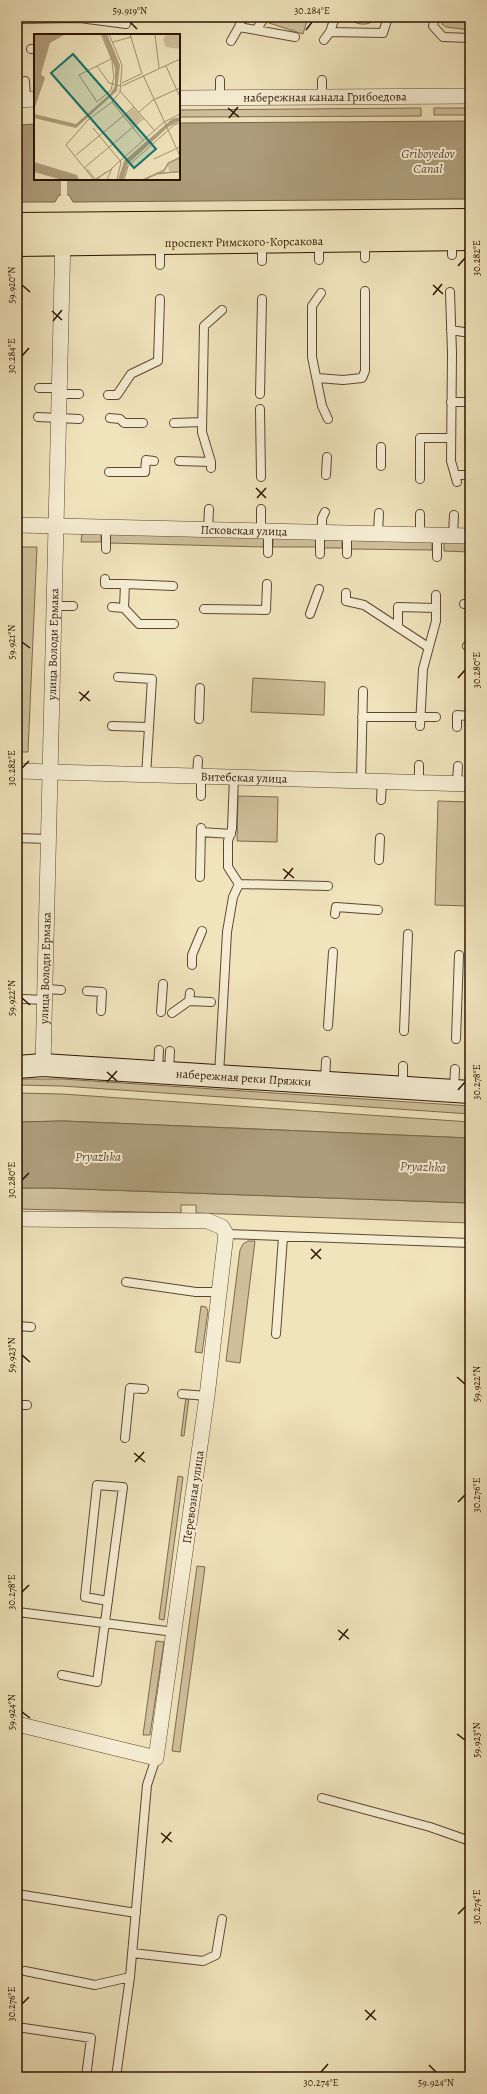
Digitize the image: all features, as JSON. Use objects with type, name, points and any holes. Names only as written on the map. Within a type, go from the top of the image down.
[{"type":"main road","name":"проспект Римского-Корсакова","points":[[17,224],[64,223],[457,233]]},
{"type":"main road","name":"проспект Римского-Корсакова","points":[[17,245],[160,243],[262,251],[365,249],[457,233]]},
{"type":"main road","name":"набережная реки Пряжки","points":[[17,1067],[43,1065],[219,1075],[326,1072],[403,1088],[462,1092]]},
{"type":"street","name":"набережная канала Грибоедова","points":[[180,98],[470,96]]},
{"type":"street","name":"улица Володи Ермака","points":[[43,1065],[64,223]]},
{"type":"street","name":"Псковская улица","points":[[17,525],[470,536]]},
{"type":"street","name":"Витебская улица","points":[[17,772],[464,783]]},
{"type":"street","points":[[17,1219],[208,1221],[216,1223],[222,1227],[226,1234]]},
{"type":"street","name":"Перевозная улица","points":[[156,1758],[207,1396],[226,1234]]},
{"type":"street","points":[[17,1724],[156,1758]]},
{"type":"lane","points":[[231,42],[239,27],[242,17]]},
{"type":"lane","points":[[256,30],[266,17]]},
{"type":"lane","points":[[324,40],[330,32],[335,17]]},
{"type":"lane","points":[[330,32],[383,33],[388,17]]},
{"type":"lane","points":[[435,17],[433,26],[443,37],[470,38]]},
{"type":"lane","points":[[22,20],[80,20],[126,24]]},
{"type":"lane","points":[[239,27],[296,37]]},
{"type":"lane","points":[[220,80],[220,98]]},
{"type":"lane","points":[[322,80],[322,97]]},
{"type":"lane","points":[[25,81],[26,100]]},
{"type":"lane","points":[[160,243],[160,265]]},
{"type":"lane","points":[[318,378],[343,380],[362,378],[365,371],[365,292]]},
{"type":"lane","points":[[450,292],[450,461],[456,478],[470,475]]},
{"type":"lane","points":[[321,293],[312,306],[312,357],[318,378],[322,406],[328,419]]},
{"type":"lane","points":[[108,395],[117,395],[131,374],[158,361],[162,342],[160,299]]},
{"type":"lane","points":[[260,394],[262,299]]},
{"type":"lane","points":[[179,461],[211,465],[202,432],[200,342],[204,326],[222,310]]},
{"type":"lane","points":[[451,330],[470,333]]},
{"type":"lane","points":[[39,388],[79,394]]},
{"type":"lane","points":[[451,402],[470,402]]},
{"type":"lane","points":[[260,409],[260,477]]},
{"type":"lane","points":[[38,417],[78,419]]},
{"type":"lane","points":[[110,418],[120,419],[124,422],[144,423]]},
{"type":"lane","points":[[174,423],[202,422]]},
{"type":"lane","points":[[420,479],[420,438],[451,438]]},
{"type":"lane","points":[[381,447],[381,466]]},
{"type":"lane","points":[[326,475],[327,457]]},
{"type":"lane","points":[[109,472],[145,472],[146,460],[154,461]]},
{"type":"lane","points":[[208,530],[209,509]]},
{"type":"lane","points":[[261,509],[268,553]]},
{"type":"lane","points":[[320,554],[322,518],[325,512]]},
{"type":"lane","points":[[378,534],[379,513]]},
{"type":"lane","points":[[420,514],[420,534]]},
{"type":"lane","points":[[453,535],[454,515]]},
{"type":"lane","points":[[106,528],[106,549]]},
{"type":"lane","points":[[347,533],[347,554]]},
{"type":"lane","points":[[436,557],[437,535]]},
{"type":"lane","points":[[105,579],[105,584],[173,586]]},
{"type":"lane","points":[[124,608],[125,584]]},
{"type":"lane","points":[[204,609],[266,610],[267,584]]},
{"type":"lane","points":[[310,614],[319,590]]},
{"type":"lane","points":[[346,593],[346,601],[364,605],[398,625],[428,647]]},
{"type":"lane","points":[[420,726],[423,669],[436,620],[436,595]]},
{"type":"lane","points":[[54,606],[74,606]]},
{"type":"lane","points":[[112,607],[124,608],[139,624],[174,624]]},
{"type":"lane","points":[[398,625],[398,607],[436,608]]},
{"type":"lane","points":[[118,677],[152,679],[152,705],[148,727],[146,776]]},
{"type":"lane","points":[[199,719],[200,688]]},
{"type":"lane","points":[[361,781],[363,691]]},
{"type":"lane","points":[[457,726],[457,715],[470,716]]},
{"type":"lane","points":[[362,717],[436,717]]},
{"type":"lane","points":[[112,726],[148,727]]},
{"type":"lane","points":[[198,760],[201,796]]},
{"type":"lane","points":[[419,765],[419,782]]},
{"type":"lane","points":[[458,766],[464,783]]},
{"type":"lane","points":[[234,777],[230,834],[228,841],[228,867],[239,884]]},
{"type":"lane","points":[[380,800],[382,781]]},
{"type":"lane","points":[[200,877],[201,830],[230,834]]},
{"type":"lane","points":[[17,838],[48,839]]},
{"type":"lane","points":[[379,860],[380,838]]},
{"type":"lane","points":[[239,884],[328,886]]},
{"type":"lane","points":[[219,1075],[227,932],[233,897],[239,884]]},
{"type":"lane","points":[[335,914],[336,907],[378,910]]},
{"type":"lane","points":[[192,965],[192,955],[202,931]]},
{"type":"lane","points":[[404,1031],[408,934]]},
{"type":"lane","points":[[328,1026],[333,952]]},
{"type":"lane","points":[[456,1039],[459,955]]},
{"type":"lane","points":[[161,1012],[162,984]]},
{"type":"lane","points":[[24,1000],[62,990]]},
{"type":"lane","points":[[87,991],[102,992],[102,1011]]},
{"type":"lane","points":[[172,1013],[190,997],[211,1002]]},
{"type":"lane","points":[[159,1050],[164,1072]]},
{"type":"lane","points":[[164,1072],[170,1051]]},
{"type":"lane","points":[[403,1088],[404,1066]]},
{"type":"lane","points":[[455,1069],[462,1092]]},
{"type":"lane","points":[[226,1234],[470,1243]]},
{"type":"lane","points":[[276,1334],[283,1237]]},
{"type":"lane","points":[[126,1282],[196,1292],[218,1292]]},
{"type":"lane","points":[[17,1326],[31,1327]]},
{"type":"lane","points":[[125,1438],[130,1388],[144,1389]]},
{"type":"lane","points":[[182,1394],[207,1396]]},
{"type":"lane","points":[[17,1405],[27,1405]]},
{"type":"lane","points":[[62,1675],[97,1682],[105,1624],[123,1487],[98,1485],[85,1598],[108,1601]]},
{"type":"lane","points":[[17,1616],[18,1612],[174,1632]]},
{"type":"lane","points":[[116,2077],[130,1978],[147,1785],[156,1758]]},
{"type":"lane","points":[[322,1798],[430,1827],[470,1841]]},
{"type":"lane","points":[[17,1894],[136,1913]]},
{"type":"lane","points":[[132,1953],[204,1961],[216,1956],[222,1918]]},
{"type":"lane","points":[[25,1972],[95,1985],[130,1978]]},
{"type":"lane","points":[[17,2027],[91,2038],[86,2077]]},
{"type":"shaded area","points":[[270,17],[308,17],[303,34],[269,23],[268,19]]},
{"type":"shaded area","points":[[348,17],[376,17],[370,23],[362,24],[354,22]]},
{"type":"shaded area","points":[[442,17],[470,17],[470,30],[446,27],[442,24]]},
{"type":"shaded area","points":[[421,108],[421,116],[180,117],[180,110]]},
{"type":"shaded area","points":[[434,108],[470,108],[470,115],[434,115]]},
{"type":"shaded area","points":[[82,533],[101,534],[101,542],[81,542]]},
{"type":"shaded area","points":[[110,533],[264,537],[263,547],[109,543]]},
{"type":"shaded area","points":[[273,537],[316,538],[316,547],[273,547]]},
{"type":"shaded area","points":[[324,538],[342,538],[342,548],[324,548]]},
{"type":"shaded area","points":[[351,539],[432,540],[432,550],[351,549]]},
{"type":"shaded area","points":[[444,541],[470,541],[470,552],[444,551]]},
{"type":"shaded area","points":[[17,547],[37,547],[28,752],[17,752]]},
{"type":"shaded area","points":[[253,678],[325,682],[324,715],[251,712]]},
{"type":"shaded area","points":[[238,796],[278,797],[277,842],[237,841]]},
{"type":"shaded area","points":[[438,801],[470,802],[470,906],[435,905]]},
{"type":"shaded area","points":[[17,1079],[62,1079],[470,1106],[470,1114],[62,1086],[17,1085]]},
{"type":"shaded area","points":[[17,1093],[62,1094],[470,1122],[470,1138],[64,1121],[17,1122]]},
{"type":"shaded area","points":[[17,1188],[470,1203],[470,1223],[196,1213],[196,1205],[181,1205],[181,1213],[17,1209]]},
{"type":"shaded area","points":[[248,1241],[255,1241],[240,1363],[226,1361],[240,1250],[243,1244]]},
{"type":"shaded area","points":[[201,1306],[206,1307],[208,1311],[202,1353],[195,1352]]},
{"type":"shaded area","points":[[186,1397],[189,1398],[184,1436],[181,1436]]},
{"type":"shaded area","points":[[178,1476],[183,1477],[164,1620],[159,1619]]},
{"type":"shaded area","points":[[197,1566],[205,1567],[180,1752],[172,1751]]},
{"type":"shaded area","points":[[156,1641],[164,1642],[150,1735],[143,1735]]},
{"type":"water","name":"Griboyedov Canal","points":[[470,121],[470,199],[73,202],[69,195],[59,195],[55,202],[17,202],[17,125],[34,124],[34,180],[180,180],[180,123]]},
{"type":"water","name":"Pryazhka","points":[[64,1121],[470,1138],[470,1203],[17,1188],[17,1122]]},
{"type":"pier","points":[[61,180],[67,180],[67,197],[61,197]]}]
